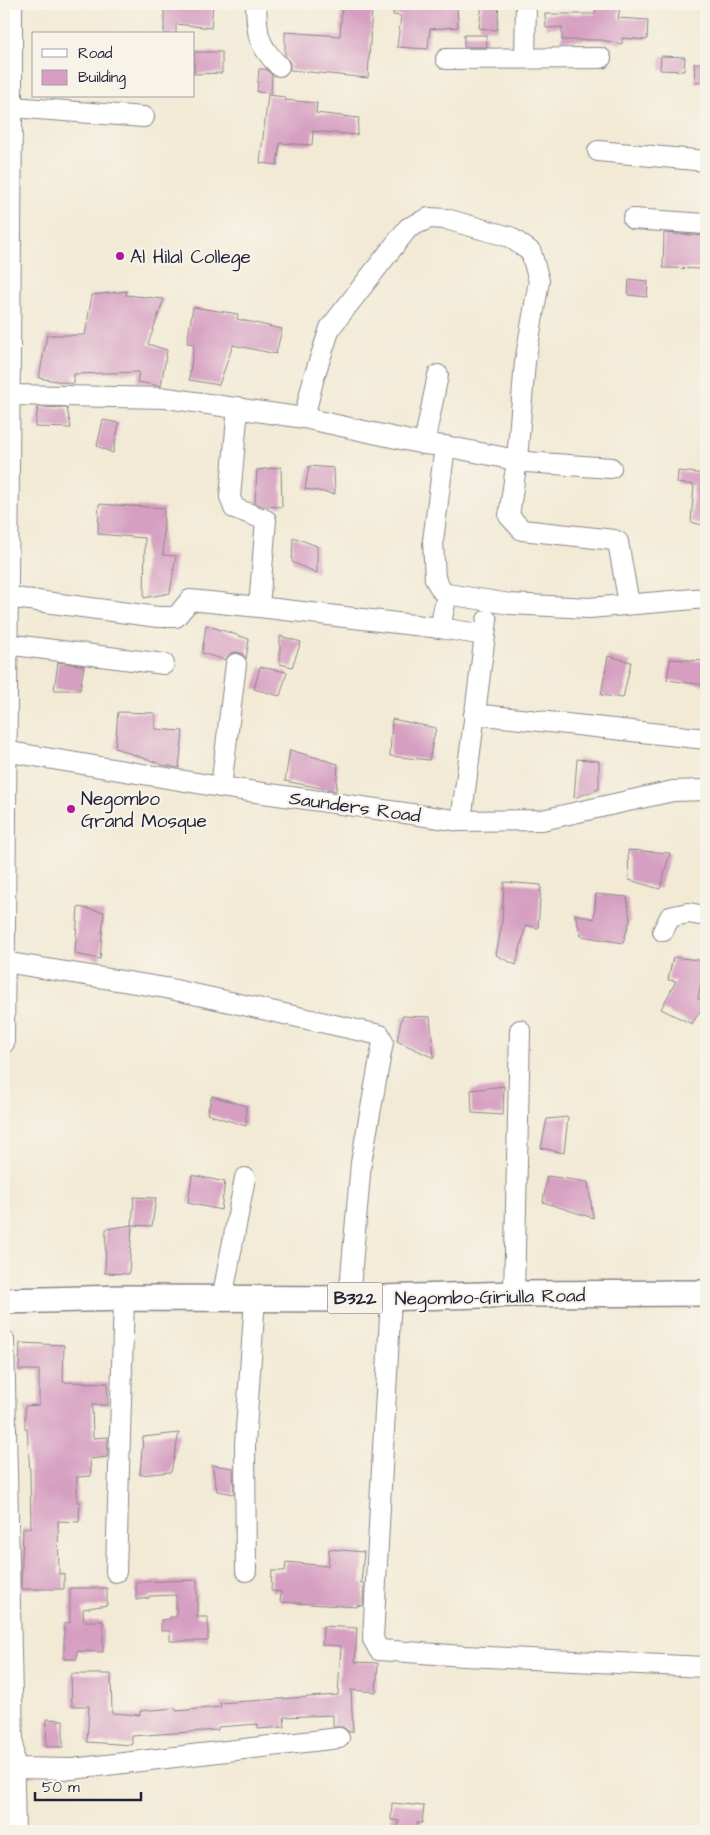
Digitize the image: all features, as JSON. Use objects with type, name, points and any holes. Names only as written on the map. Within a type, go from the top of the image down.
[{"type":"main road","name":"Negombo-Giriulla Road","points":[[4,1301],[124,1298],[349,1299],[514,1294],[706,1294]]},
{"type":"street","points":[[4,1043],[5,751],[10,395],[9,99],[12,4]]},
{"type":"street","points":[[256,4],[260,42],[279,66]]},
{"type":"street","points":[[526,4],[526,58]]},
{"type":"street","points":[[446,59],[601,58]]},
{"type":"street","points":[[9,99],[144,117]]},
{"type":"street","points":[[598,151],[706,161]]},
{"type":"street","points":[[304,418],[314,377],[330,328],[408,228],[429,218],[446,219],[510,237],[531,252],[539,282],[525,362],[517,460],[509,516],[522,530],[618,542],[629,604]]},
{"type":"street","points":[[633,219],[706,224]]},
{"type":"street","points":[[424,444],[438,375]]},
{"type":"street","points":[[10,395],[168,398],[304,418],[424,444],[445,446],[517,460],[611,468]]},
{"type":"street","points":[[238,407],[230,497],[234,508],[266,520],[259,607]]},
{"type":"street","points":[[445,446],[433,541],[435,580],[442,591],[447,594],[510,604],[588,608],[706,598]]},
{"type":"street","points":[[440,628],[447,594]]},
{"type":"street","points":[[7,598],[158,617],[176,617],[190,600],[440,628],[486,628],[461,821]]},
{"type":"street","points":[[6,644],[164,664]]},
{"type":"street","points":[[221,788],[236,664]]},
{"type":"street","points":[[474,714],[706,739]]},
{"type":"street","name":"Saunders Road","points":[[5,751],[221,788],[461,821],[542,820],[672,791],[706,790]]},
{"type":"street","points":[[663,931],[670,917],[688,913],[706,916]]},
{"type":"street","points":[[4,962],[166,988],[380,1035],[384,1042],[361,1163],[349,1299]]},
{"type":"street","points":[[514,1294],[520,1030]]},
{"type":"street","points":[[222,1299],[245,1178]]},
{"type":"street","points":[[391,1297],[373,1639],[379,1650],[464,1656],[706,1667]]},
{"type":"street","points":[[116,1572],[124,1298]]},
{"type":"street","points":[[246,1571],[245,1444],[255,1299]]},
{"type":"street","points":[[4,1340],[9,1767],[15,1831]]},
{"type":"street","points":[[9,1767],[72,1769],[339,1738]]},
{"type":"building","points":[[164,4],[213,4],[211,28],[176,24],[176,32],[164,32]]},
{"type":"building","points":[[394,4],[457,4],[458,27],[430,29],[428,49],[397,47],[401,16],[393,15]]},
{"type":"building","points":[[482,4],[499,4],[497,30],[479,28]]},
{"type":"building","points":[[596,5],[620,8],[618,18],[648,20],[647,40],[622,38],[622,44],[601,40],[562,40],[562,27],[546,28],[545,14],[595,14]]},
{"type":"building","points":[[342,6],[372,7],[368,78],[290,70],[290,63],[285,55],[285,32],[340,36]]},
{"type":"building","points":[[464,35],[486,35],[487,47],[464,47]]},
{"type":"building","points":[[195,52],[222,52],[222,73],[195,74]]},
{"type":"building","points":[[661,56],[685,57],[684,71],[660,70]]},
{"type":"building","points":[[694,63],[706,63],[706,82],[695,83]]},
{"type":"building","points":[[259,69],[266,69],[272,75],[271,93],[257,92]]},
{"type":"building","points":[[268,95],[285,97],[285,100],[317,103],[316,113],[359,118],[357,135],[313,131],[312,145],[280,143],[277,165],[260,163]]},
{"type":"building","points":[[664,233],[706,236],[706,269],[663,268]]},
{"type":"building","points":[[629,279],[648,281],[647,297],[628,295]]},
{"type":"building","points":[[127,291],[126,295],[164,299],[148,344],[167,350],[161,386],[137,382],[139,372],[74,374],[74,384],[39,378],[47,335],[85,335],[92,295]]},
{"type":"building","points":[[193,307],[238,314],[237,319],[282,329],[276,354],[233,345],[219,385],[189,380],[194,344],[187,343]]},
{"type":"building","points":[[38,407],[67,408],[71,428],[35,427]]},
{"type":"building","points":[[103,420],[119,423],[113,453],[97,446]]},
{"type":"building","points":[[309,466],[334,468],[335,494],[305,489]]},
{"type":"building","points":[[281,467],[282,507],[263,506],[255,503],[257,470]]},
{"type":"building","points":[[678,471],[706,474],[706,526],[691,522],[694,485],[677,483]]},
{"type":"building","points":[[99,504],[164,508],[163,555],[176,556],[170,593],[144,598],[145,538],[98,534]]},
{"type":"building","points":[[293,537],[317,546],[317,573],[292,562]]},
{"type":"building","points":[[206,625],[249,639],[246,659],[243,654],[237,652],[231,653],[225,660],[202,653]]},
{"type":"building","points":[[280,636],[301,642],[292,667],[280,664]]},
{"type":"building","points":[[608,656],[631,662],[623,698],[601,695]]},
{"type":"building","points":[[670,659],[705,661],[704,685],[667,680]]},
{"type":"building","points":[[58,662],[84,666],[80,690],[54,690]]},
{"type":"building","points":[[260,667],[287,672],[280,696],[254,689]]},
{"type":"building","points":[[118,712],[155,713],[155,729],[183,731],[179,768],[163,765],[115,748]]},
{"type":"building","points":[[392,719],[436,728],[429,760],[390,756]]},
{"type":"building","points":[[290,750],[338,764],[336,791],[285,781]]},
{"type":"building","points":[[577,759],[599,761],[599,789],[574,798]]},
{"type":"building","points":[[628,850],[670,853],[660,889],[629,880]]},
{"type":"building","points":[[504,882],[541,885],[538,928],[526,925],[516,965],[496,955],[502,923]]},
{"type":"building","points":[[596,894],[627,897],[630,920],[623,943],[581,936],[575,914],[594,919]]},
{"type":"building","points":[[78,907],[104,912],[100,959],[75,954]]},
{"type":"building","points":[[673,957],[706,961],[698,999],[706,1002],[692,1024],[661,1009],[676,981],[668,980]]},
{"type":"building","points":[[402,1016],[430,1017],[434,1058],[397,1041]]},
{"type":"building","points":[[504,1086],[503,1115],[472,1113],[471,1090]]},
{"type":"building","points":[[212,1096],[246,1106],[246,1126],[207,1114]]},
{"type":"building","points":[[568,1117],[564,1153],[541,1148],[547,1119]]},
{"type":"building","points":[[192,1175],[225,1182],[221,1210],[188,1203]]},
{"type":"building","points":[[547,1176],[588,1182],[593,1218],[543,1202]]},
{"type":"building","points":[[134,1197],[156,1198],[152,1226],[132,1225]]},
{"type":"building","points":[[132,1225],[129,1274],[105,1273],[106,1229]]},
{"type":"building","points":[[20,1343],[64,1345],[63,1382],[108,1383],[108,1405],[92,1405],[93,1438],[108,1437],[107,1457],[90,1459],[91,1476],[77,1477],[77,1502],[80,1502],[79,1522],[58,1521],[59,1574],[64,1574],[64,1589],[21,1589],[23,1528],[31,1528],[30,1473],[27,1429],[25,1429],[25,1406],[39,1405],[39,1370],[19,1370]]},
{"type":"building","points":[[179,1433],[171,1472],[140,1475],[143,1437]]},
{"type":"building","points":[[212,1465],[233,1468],[234,1494],[217,1491]]},
{"type":"building","points":[[329,1549],[364,1552],[361,1583],[364,1583],[363,1606],[280,1602],[281,1592],[271,1591],[272,1571],[285,1571],[286,1562],[328,1566]]},
{"type":"building","points":[[197,1580],[197,1617],[208,1617],[208,1641],[170,1641],[170,1631],[161,1631],[161,1620],[176,1617],[176,1595],[149,1596],[149,1598],[136,1600],[136,1582]]},
{"type":"building","points":[[70,1588],[107,1588],[107,1605],[83,1609],[84,1621],[103,1621],[103,1652],[77,1651],[77,1659],[64,1659],[64,1623],[70,1623]]},
{"type":"building","points":[[323,1626],[357,1628],[355,1662],[378,1663],[376,1692],[351,1690],[353,1732],[349,1732],[343,1727],[333,1727],[333,1715],[284,1717],[285,1727],[258,1729],[258,1724],[218,1727],[218,1730],[132,1736],[132,1745],[87,1742],[89,1706],[72,1706],[71,1674],[111,1674],[112,1713],[140,1715],[140,1711],[176,1708],[176,1711],[221,1707],[220,1703],[338,1695],[341,1646],[322,1645]]},
{"type":"building","points":[[47,1719],[63,1720],[63,1747],[46,1747]]},
{"type":"building","points":[[392,1803],[424,1806],[422,1823],[417,1823],[417,1831],[398,1831],[399,1821],[391,1820]]},
{"type":"place","name":"Al Hilal College","points":[[120,256]]},
{"type":"place","name":"Negombo Grand Mosque","points":[[71,809]]}]
